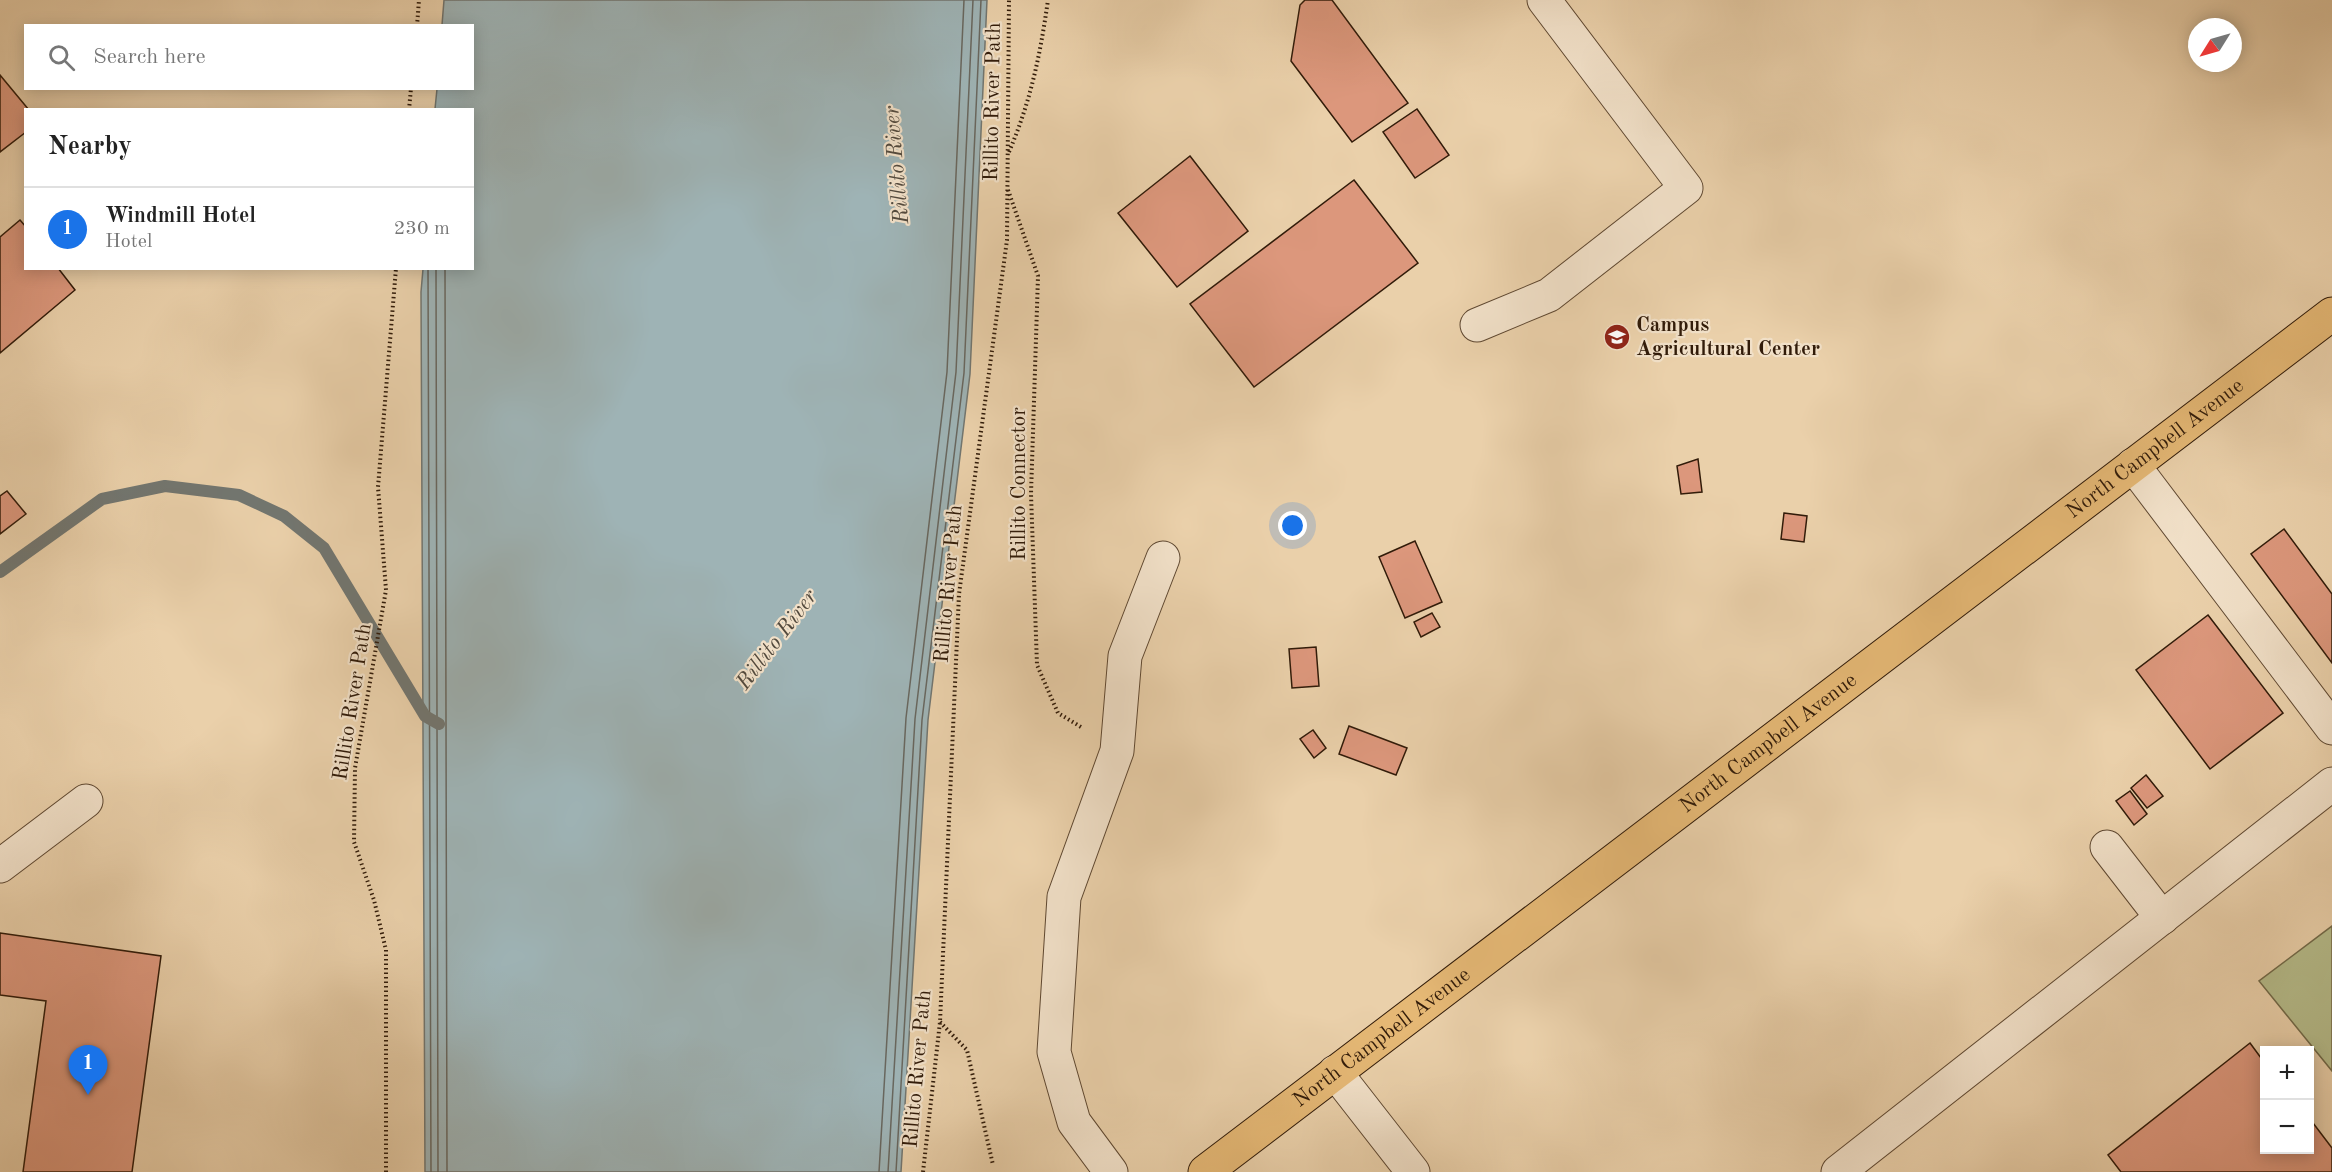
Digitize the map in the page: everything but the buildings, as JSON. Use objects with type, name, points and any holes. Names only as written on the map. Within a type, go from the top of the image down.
[{"type":"main road","name":"North Campbell Avenue","points":[[1205,1172],[2332,314]]},
{"type":"street","points":[[1477,325],[1549,295],[1686,188],[1544,0]]},
{"type":"street","points":[[2133,465],[2332,728]]},
{"type":"street","points":[[1110,1172],[1074,1122],[1054,1052],[1064,897],[1117,751],[1125,656],[1163,558]]},
{"type":"street","points":[[1838,1172],[2332,784]]},
{"type":"street","points":[[0,866],[86,801]]},
{"type":"street","points":[[2107,846],[2162,918]]},
{"type":"street","points":[[1335,1072],[1413,1172]]},
{"type":"path","points":[[417,24],[419,0]]},
{"type":"path","name":"Rillito River Path","points":[[923,1172],[940,1022],[959,594],[1007,240],[1009,0]]},
{"type":"path","points":[[1008,154],[1027,108],[1036,76],[1048,0]]},
{"type":"path","points":[[410,108],[411,90]]},
{"type":"path","name":"Rillito Connector","points":[[1007,186],[1038,276],[1031,494],[1037,665],[1058,712],[1117,751]]},
{"type":"path","name":"Rillito River Path","points":[[387,1172],[386,950],[374,900],[354,842],[355,768],[386,590],[378,487],[396,270]]},
{"type":"path","points":[[940,1022],[967,1050],[993,1166]]},
{"type":"green space","points":[[2332,926],[2332,1071],[2314,1046],[2259,981]]},
{"type":"water","name":"Rillito River","points":[[444,0],[987,0],[970,374],[928,720],[901,1172],[425,1172],[421,292],[423,270],[474,270],[474,108],[435,108],[437,90],[474,90],[474,24],[442,24]]},
{"type":"waterway","points":[[0,572],[102,499],[165,486],[239,495],[284,516],[324,548],[425,716],[439,724]]},
{"type":"place","name":"Campus Agricultural Center","points":[[1617,337]]},
{"type":"place","name":"Windmill Hotel","points":[[88,1095]]}]
